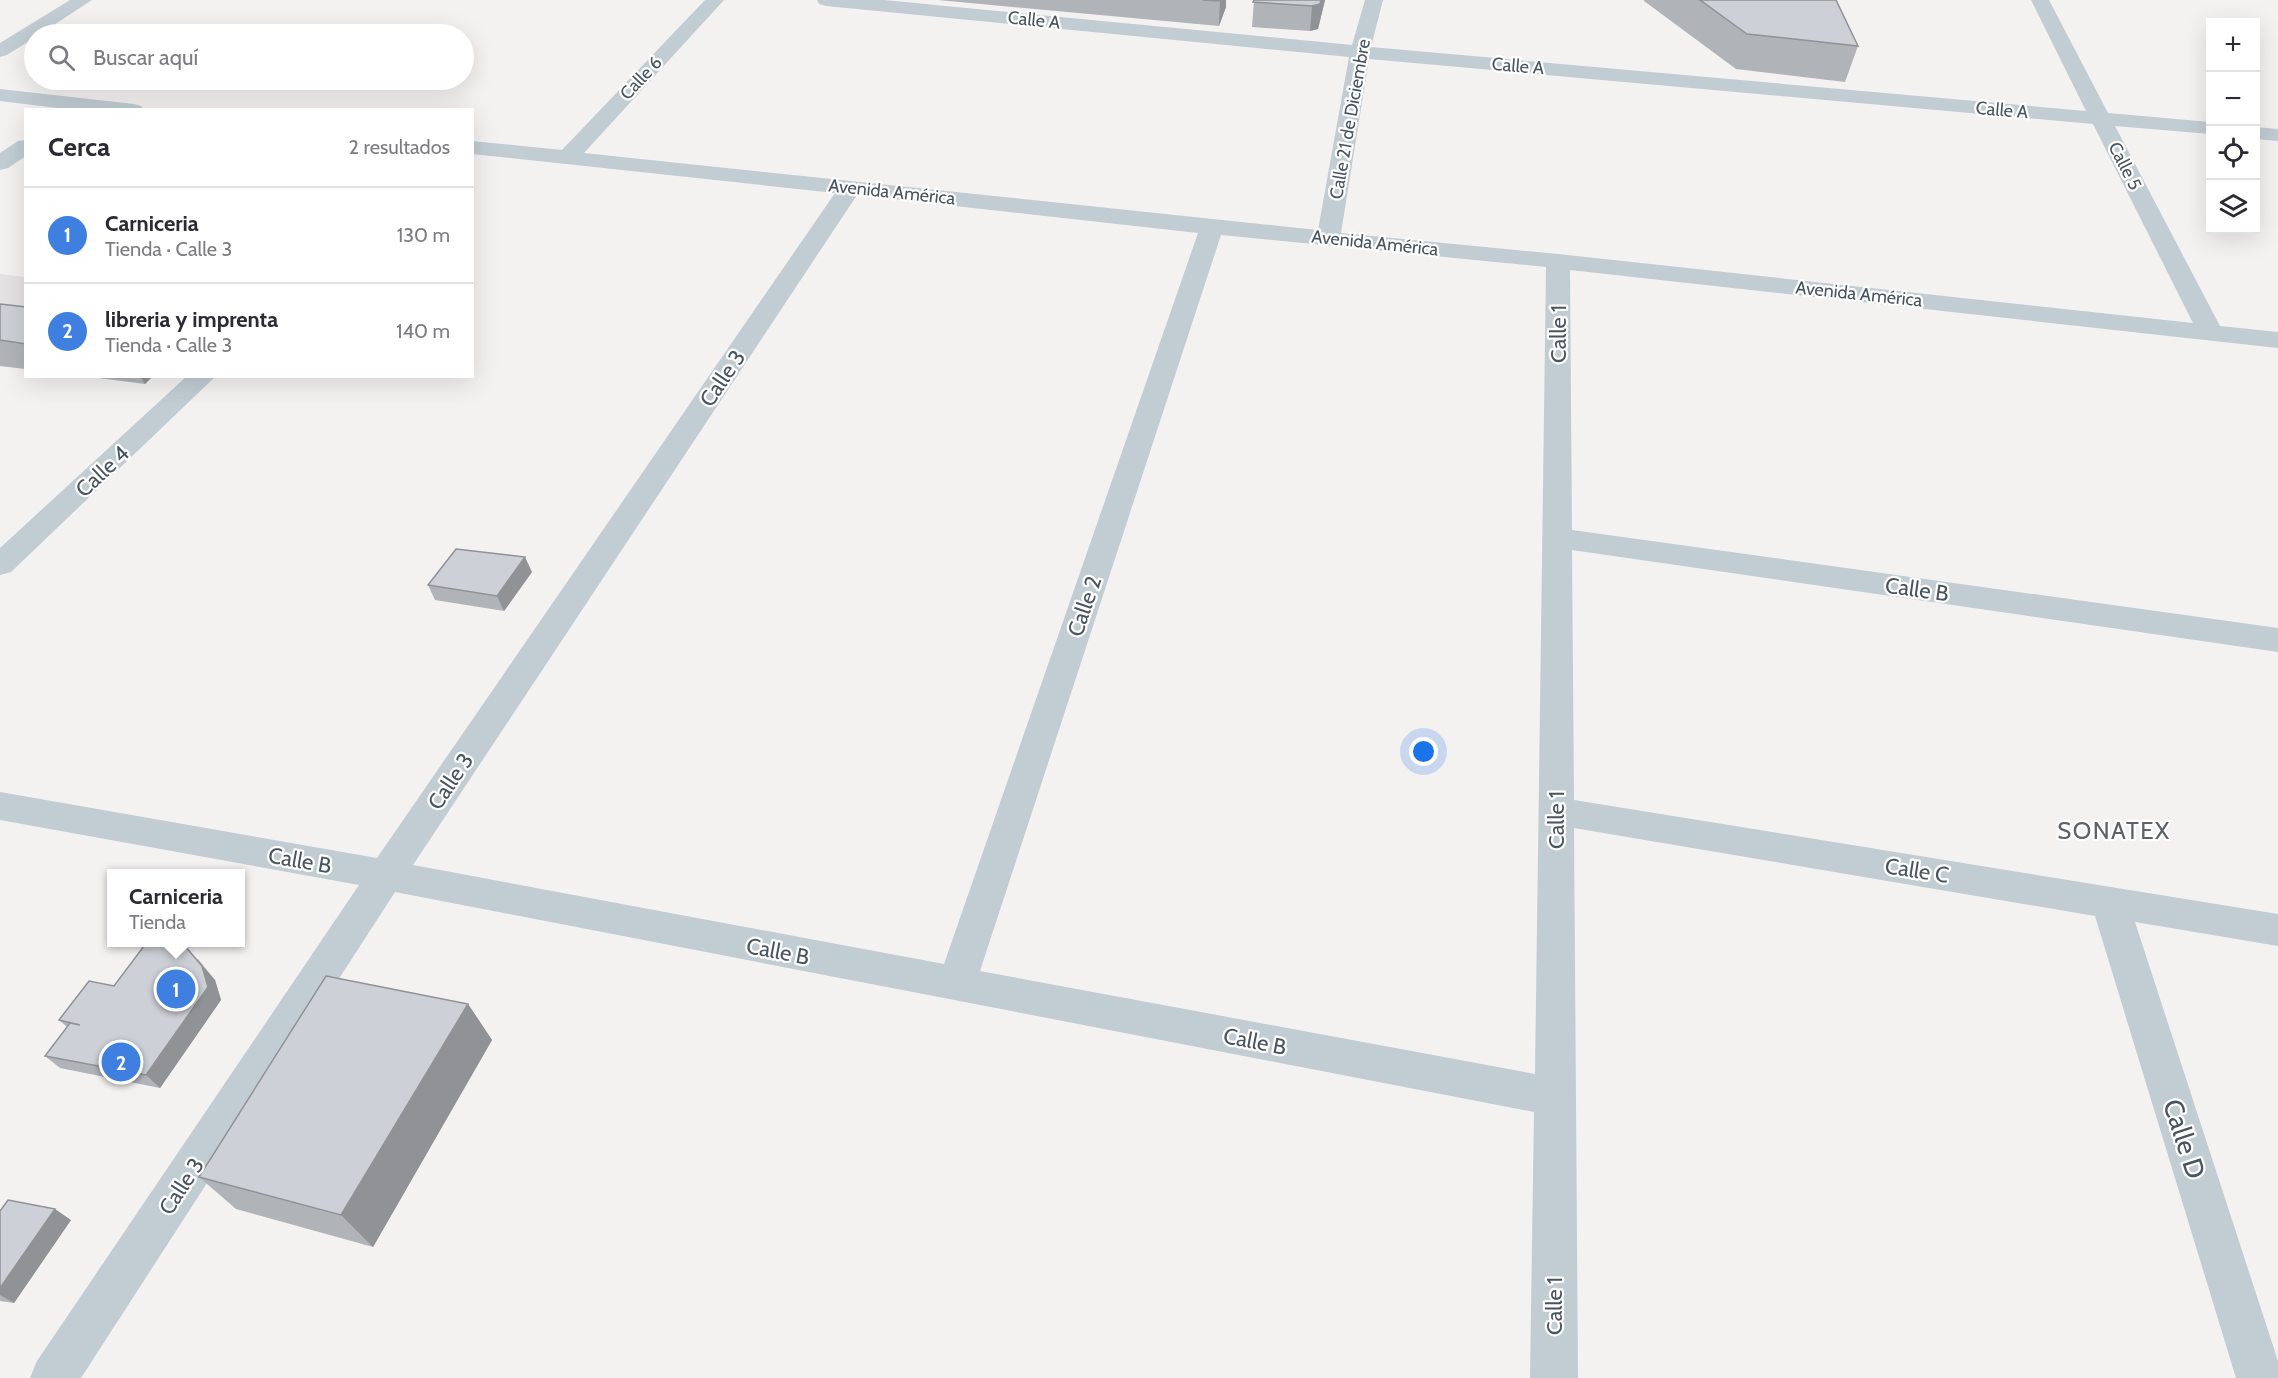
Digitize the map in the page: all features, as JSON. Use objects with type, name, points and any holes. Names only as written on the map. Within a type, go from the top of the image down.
[{"type":"street","points":[[44,24],[83,0]]},
{"type":"street","name":"Calle 6","points":[[568,157],[715,0]]},
{"type":"street","name":"Calle A","points":[[826,0],[1360,52],[2206,128]]},
{"type":"street","name":"Calle 21 de Diciembre","points":[[1328,238],[1360,52],[1374,0]]},
{"type":"street","name":"Calle 5","points":[[2040,0],[2210,332]]},
{"type":"street","points":[[0,51],[24,36]]},
{"type":"street","points":[[0,95],[99,108]]},
{"type":"street","points":[[2260,133],[2278,135]]},
{"type":"street","points":[[0,163],[24,147]]},
{"type":"street","name":"Avenida América","points":[[474,147],[1212,227],[1558,261],[2278,340]]},
{"type":"street","name":"Calle 3","points":[[54,1378],[386,875],[851,187]]},
{"type":"street","name":"Calle 2","points":[[956,985],[1212,227]]},
{"type":"street","name":"Calle 1","points":[[1554,1378],[1558,261]]},
{"type":"street","name":"Calle 4","points":[[0,565],[201,378]]},
{"type":"street","name":"Calle B","points":[[1557,538],[2278,640]]},
{"type":"street","name":"Calle B","points":[[0,806],[386,875],[1555,1097]]},
{"type":"street","name":"Calle C","points":[[1556,811],[2278,930]]},
{"type":"street","name":"Calle D","points":[[2109,901],[2260,1378]]},
{"type":"shaded area","points":[[0,274],[24,277],[24,369],[0,366]]},
{"type":"building","points":[[1254,0],[1321,0],[1320,4],[1312,6],[1253,2]]},
{"type":"building","points":[[1700,0],[1836,0],[1858,46],[1747,34]]},
{"type":"building","points":[[0,304],[24,307],[24,344],[0,340]]},
{"type":"building","points":[[456,549],[525,557],[497,596],[428,585]]},
{"type":"building","points":[[143,947],[186,947],[202,966],[208,987],[146,1075],[45,1056],[70,1023],[80,1025],[59,1020],[89,981],[114,986]]},
{"type":"building","points":[[326,976],[468,1004],[341,1215],[199,1177]]},
{"type":"building","points":[[8,1200],[55,1209],[0,1288],[0,1211]]},
{"type":"place","name":"Carniceria","points":[[176,989]]},
{"type":"place","name":"libreria y imprenta","points":[[121,1062]]},
{"type":"district","name":"SONATEX","points":[[2114,831]]}]
